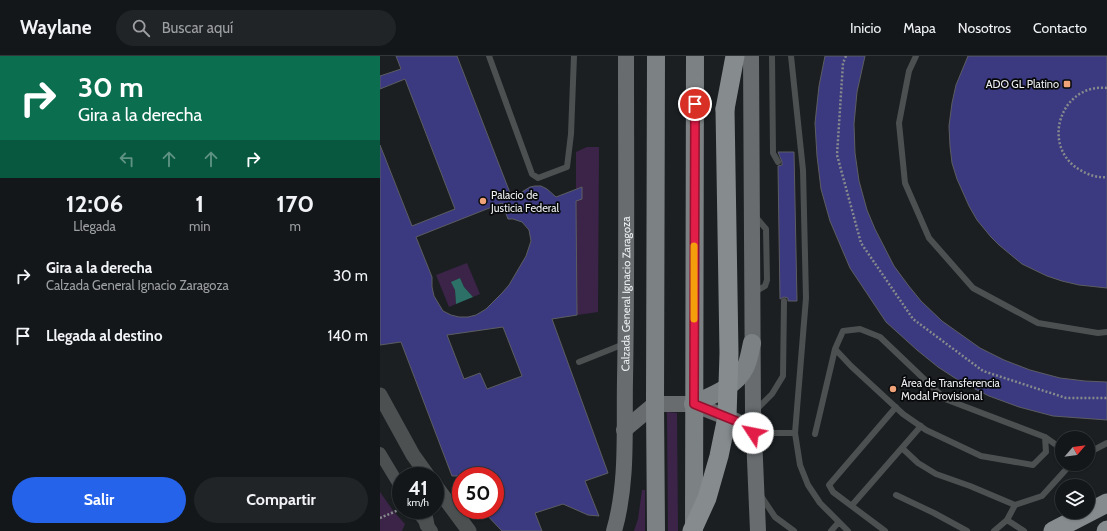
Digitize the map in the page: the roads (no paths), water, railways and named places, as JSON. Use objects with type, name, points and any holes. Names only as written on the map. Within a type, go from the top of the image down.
[{"type":"highway","points":[[693,531],[707,498],[719,456],[727,417],[729,353],[725,108],[720,56]]},
{"type":"highway","points":[[725,108],[735,56]]},
{"type":"highway","points":[[1053,531],[1107,503]]},
{"type":"highway","points":[[1073,531],[1107,511]]},
{"type":"main road","name":"Calzada General Ignacio Zaragoza","points":[[614,531],[621,499],[624,475],[626,344],[626,56]]},
{"type":"main road","points":[[656,56],[656,531]]},
{"type":"main road","points":[[693,531],[695,56]]},
{"type":"main road","points":[[751,56],[753,433],[758,531]]},
{"type":"main road","points":[[694,404],[724,389],[737,379],[745,368],[752,343]]},
{"type":"main road","points":[[624,430],[655,404],[694,404],[736,421],[753,433]]},
{"type":"street","points":[[380,396],[413,455],[422,467]]},
{"type":"street","points":[[380,453],[392,473]]},
{"type":"street","points":[[413,455],[415,467]]},
{"type":"street","points":[[444,497],[469,531]]},
{"type":"street","points":[[422,519],[429,528]]},
{"type":"lane","points":[[489,56],[532,174],[538,178],[567,167],[571,134],[574,56]]},
{"type":"lane","points":[[772,56],[773,153],[778,162]]},
{"type":"lane","points":[[791,56],[803,170],[806,298],[795,433],[800,465],[808,485],[820,503],[848,531]]},
{"type":"lane","points":[[916,56],[909,71],[899,123],[905,183],[929,238],[973,288],[1038,322],[1098,333],[1107,332]]},
{"type":"lane","points":[[753,412],[772,394],[783,376],[784,301]]},
{"type":"lane","points":[[815,434],[835,350],[843,332],[860,329],[880,337],[945,399],[1045,437],[1055,444]]},
{"type":"lane","points":[[579,362],[626,344]]},
{"type":"lane","points":[[835,350],[903,414],[926,430],[981,456],[1033,465],[1046,452],[1045,437]]},
{"type":"lane","points":[[885,531],[833,492],[829,485],[896,407]]},
{"type":"lane","points":[[853,504],[921,426]]},
{"type":"lane","points":[[753,433],[795,433]]},
{"type":"lane","points":[[1095,449],[1107,443]]},
{"type":"lane","points":[[902,448],[918,463],[936,474],[970,486],[1015,506]]},
{"type":"lane","points":[[994,531],[1007,520],[1015,506],[1042,496],[1065,471]]},
{"type":"lane","points":[[756,490],[775,517],[794,531]]},
{"type":"lane","points":[[896,495],[967,531]]},
{"type":"lane","points":[[1007,520],[1024,531]]},
{"type":"lane","points":[[831,531],[838,523]]},
{"type":"place","name":"ADO GL Platino","points":[[1067,84]]},
{"type":"place","name":"Palacio de Justicia Federal","points":[[483,201]]},
{"type":"place","name":"Área de Transferencia Modal Provisional","points":[[893,389]]}]
